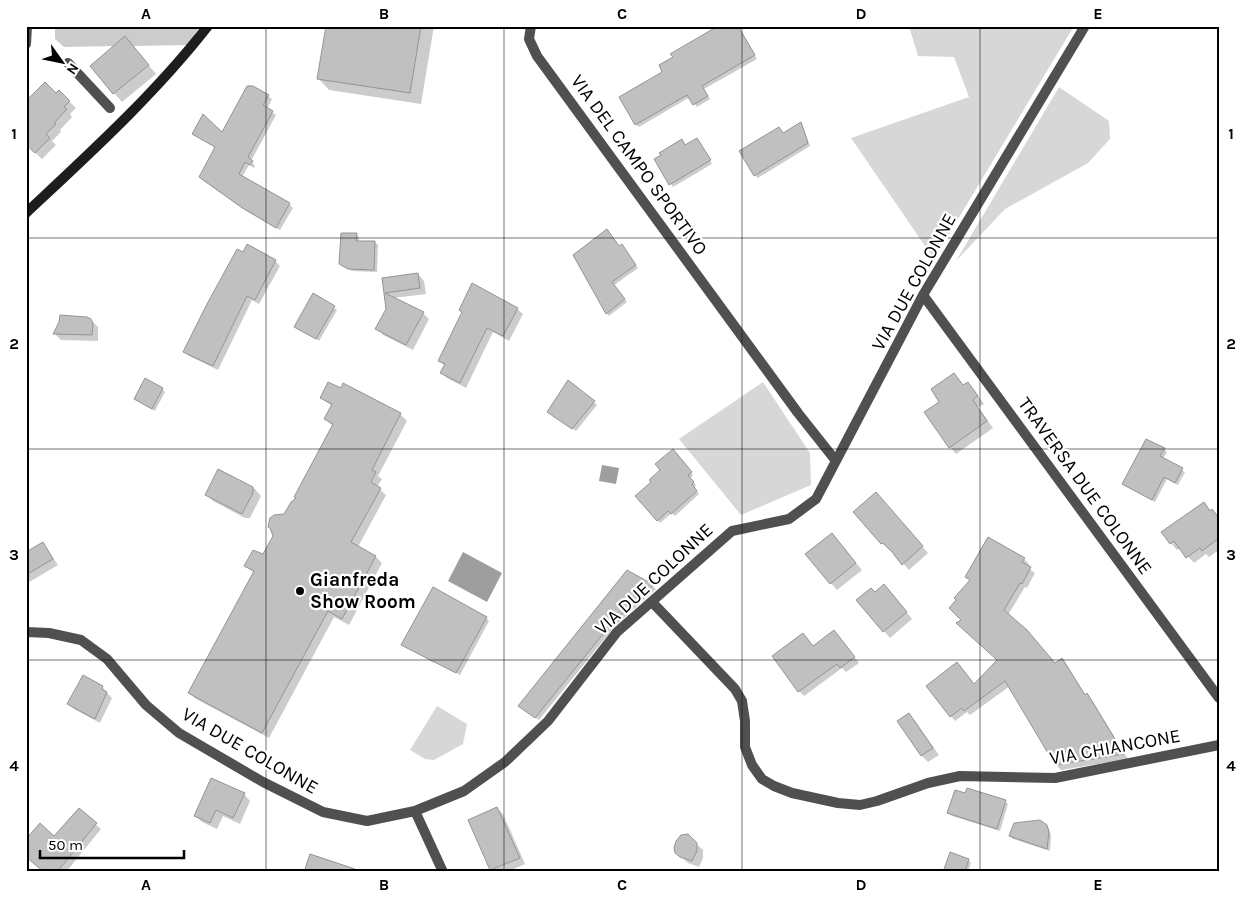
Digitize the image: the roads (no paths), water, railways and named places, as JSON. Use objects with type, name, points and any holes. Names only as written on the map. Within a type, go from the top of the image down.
[{"type":"main road","points":[[26,213],[158,86],[208,26]]},
{"type":"street","points":[[26,44],[27,26]]},
{"type":"street","name":"VIA DEL CAMPO SPORTIVO","points":[[531,26],[529,39],[537,56],[793,406],[836,461]]},
{"type":"street","name":"VIA DUE COLONNE","points":[[26,632],[49,633],[81,640],[107,658],[146,705],[179,733],[263,782],[323,812],[367,821],[414,812],[464,790],[505,762],[548,721],[617,632],[732,531],[789,519],[816,499],[923,295],[1085,26]]},
{"type":"street","points":[[68,63],[110,108]]},
{"type":"street","name":"TRAVERSA DUE COLONNE","points":[[923,295],[1219,698]]},
{"type":"street","name":"VIA CHIANCONE","points":[[652,602],[736,689],[742,701],[745,721],[745,747],[752,765],[762,779],[792,794],[838,803],[860,805],[928,783],[960,776],[1055,778],[1219,745]]},
{"type":"street","points":[[414,812],[443,872]]},
{"type":"place","name":"Gianfreda Show Room","points":[[300,591]]}]
